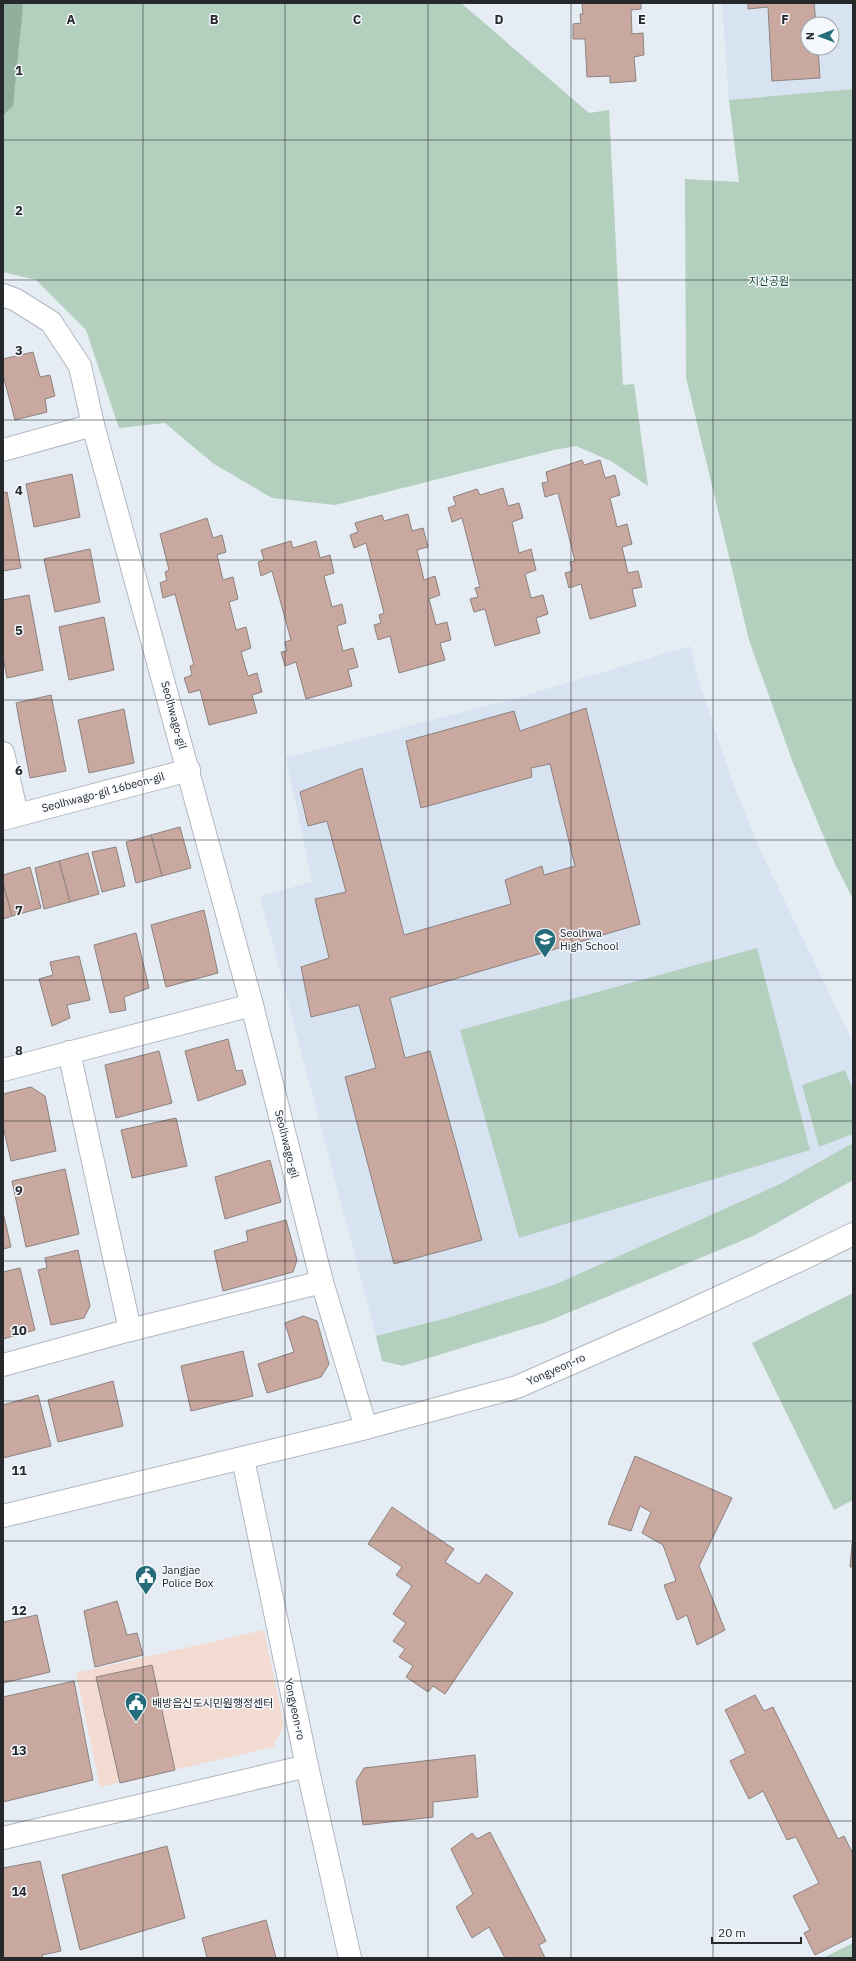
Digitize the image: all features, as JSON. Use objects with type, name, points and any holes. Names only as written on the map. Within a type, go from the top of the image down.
[{"type":"street","name":"Seolhwago-gil","points":[[3,295],[16,300],[51,322],[80,366],[94,425],[252,1005],[322,1282],[366,1428]]},
{"type":"street","points":[[3,450],[94,425]]},
{"type":"street","name":"Seolhwago-gil 16beon-gil","points":[[3,753],[10,817],[188,770]]},
{"type":"street","points":[[3,1070],[252,1005]]},
{"type":"street","points":[[70,1052],[130,1330]]},
{"type":"street","name":"Yongyeon-ro","points":[[3,1516],[243,1459],[366,1428],[517,1387],[681,1315],[853,1234]]},
{"type":"street","points":[[3,1365],[130,1330],[322,1282]]},
{"type":"street","name":"Yongyeon-ro","points":[[243,1459],[307,1766],[350,1958]]},
{"type":"street","points":[[3,1838],[307,1766]]},
{"type":"shaded area","points":[[722,3],[853,3],[853,89],[729,100]]},
{"type":"shaded area","name":"Seolhwa High School","points":[[690,646],[699,682],[732,781],[760,850],[853,1042],[853,1143],[780,1184],[554,1285],[447,1318],[376,1336],[260,896],[312,882],[286,758],[513,699]]},
{"type":"shaded area","points":[[264,1630],[284,1725],[273,1747],[100,1787],[76,1673]]},
{"type":"green space","points":[[3,3],[22,3],[23,6],[13,106],[3,115]]},
{"type":"green space","points":[[22,3],[461,3],[589,113],[609,110],[623,385],[634,384],[648,486],[611,461],[576,446],[554,450],[335,505],[272,498],[214,464],[165,423],[119,428],[86,330],[36,280],[3,272],[3,113],[23,6]]},
{"type":"green space","name":"지산공원","points":[[853,89],[853,899],[836,866],[793,763],[749,640],[686,377],[685,179],[739,182],[729,100]]},
{"type":"green space","points":[[757,948],[810,1150],[519,1238],[460,1030]]},
{"type":"green space","points":[[845,1070],[853,1090],[853,1134],[819,1147],[802,1085]]},
{"type":"green space","points":[[853,1143],[853,1180],[753,1236],[546,1322],[403,1366],[382,1361],[376,1336],[447,1318],[554,1285],[780,1184]]},
{"type":"green space","points":[[853,1293],[853,1500],[834,1510],[752,1343]]},
{"type":"green space","points":[[853,1943],[853,1958],[823,1958]]},
{"type":"building","points":[[582,3],[641,3],[641,9],[631,10],[632,34],[643,33],[644,55],[634,57],[636,81],[610,83],[610,76],[587,77],[585,39],[573,39],[573,24],[581,23],[580,14],[583,14]]},
{"type":"building","points":[[748,3],[814,3],[815,16],[800,16],[800,56],[819,56],[820,78],[772,81],[768,7],[748,9]]},
{"type":"building","points":[[33,352],[40,377],[50,375],[55,396],[45,399],[47,412],[15,420],[3,375],[3,359]]},
{"type":"building","points":[[582,460],[584,465],[600,460],[605,478],[615,475],[620,495],[610,498],[617,527],[627,524],[632,544],[622,547],[628,573],[638,571],[642,587],[632,589],[636,606],[590,619],[581,584],[569,588],[565,573],[572,571],[570,562],[575,561],[558,493],[545,497],[542,483],[548,482],[546,472]]},
{"type":"building","points":[[72,474],[80,517],[34,527],[26,484]]},
{"type":"building","points":[[503,488],[508,506],[519,503],[523,518],[512,522],[519,553],[531,549],[536,570],[525,574],[531,598],[543,595],[548,614],[536,618],[540,633],[495,646],[485,609],[474,612],[470,599],[478,597],[475,588],[480,587],[462,518],[452,522],[448,508],[456,505],[453,497],[477,489],[480,495]]},
{"type":"building","points":[[7,492],[21,568],[3,571],[3,493]]},
{"type":"building","points":[[408,514],[412,531],[423,528],[428,547],[417,550],[424,580],[435,576],[440,595],[429,599],[436,625],[447,622],[451,640],[440,643],[445,660],[399,673],[390,636],[378,640],[374,625],[381,623],[379,615],[384,613],[366,543],[354,548],[350,535],[358,532],[355,523],[382,515],[384,521]]},
{"type":"building","points":[[207,518],[213,538],[222,535],[226,552],[217,555],[223,580],[233,577],[238,599],[229,602],[236,630],[246,627],[251,648],[241,652],[248,676],[257,673],[262,692],[252,695],[257,713],[209,725],[200,690],[189,693],[184,678],[192,675],[190,666],[194,665],[175,594],[163,598],[160,583],[167,580],[165,572],[169,570],[160,534]]},
{"type":"building","points":[[291,541],[293,548],[316,541],[320,558],[330,555],[334,573],[324,576],[332,607],[342,604],[346,623],[337,626],[343,651],[353,648],[358,667],[348,670],[352,686],[306,699],[296,662],[285,666],[281,652],[287,651],[285,642],[291,640],[272,571],[261,576],[258,562],[264,560],[261,550]]},
{"type":"building","points":[[90,549],[100,602],[55,612],[44,559]]},
{"type":"building","points":[[29,595],[43,670],[7,678],[3,657],[3,600]]},
{"type":"building","points":[[104,617],[114,670],[69,680],[59,627]]},
{"type":"building","points":[[51,695],[66,771],[30,778],[16,703]]},
{"type":"building","points":[[586,708],[640,924],[390,998],[405,1058],[430,1051],[482,1240],[394,1264],[345,1077],[376,1068],[359,1005],[311,1017],[301,967],[329,958],[315,899],[346,892],[327,821],[308,826],[300,792],[362,768],[404,935],[511,904],[505,880],[542,866],[544,875],[575,866],[550,764],[531,768],[532,777],[421,808],[406,741],[514,711],[520,731]]},
{"type":"building","points":[[124,709],[134,763],[89,773],[78,720]]},
{"type":"building","points":[[180,827],[191,868],[162,876],[151,835]]},
{"type":"building","points":[[151,835],[162,876],[136,883],[126,842]]},
{"type":"building","points":[[116,847],[125,886],[102,892],[92,852]]},
{"type":"building","points":[[88,853],[99,894],[70,902],[59,861]]},
{"type":"building","points":[[59,861],[70,902],[44,909],[35,868]]},
{"type":"building","points":[[30,867],[41,908],[12,916],[3,883],[3,875]]},
{"type":"building","points":[[3,883],[12,916],[3,919]]},
{"type":"building","points":[[204,910],[218,973],[166,987],[151,925]]},
{"type":"building","points":[[136,933],[149,988],[124,997],[126,1010],[110,1013],[94,945]]},
{"type":"building","points":[[79,956],[90,1000],[67,1005],[70,1018],[52,1026],[39,979],[53,975],[50,962]]},
{"type":"building","points":[[228,1039],[236,1071],[242,1070],[246,1084],[198,1101],[185,1051]]},
{"type":"building","points":[[159,1051],[172,1103],[116,1118],[105,1065]]},
{"type":"building","points":[[31,1087],[45,1096],[56,1151],[11,1161],[3,1126],[3,1094]]},
{"type":"building","points":[[176,1118],[187,1166],[132,1178],[121,1130]]},
{"type":"building","points":[[270,1160],[281,1202],[225,1219],[215,1177]]},
{"type":"building","points":[[65,1169],[79,1234],[26,1247],[12,1181]]},
{"type":"building","points":[[3,1212],[11,1247],[3,1249]]},
{"type":"building","points":[[286,1220],[297,1260],[293,1272],[223,1291],[214,1251],[248,1241],[246,1231]]},
{"type":"building","points":[[78,1250],[90,1306],[84,1318],[51,1325],[38,1270],[47,1268],[45,1258]]},
{"type":"building","points":[[20,1268],[35,1330],[3,1339],[3,1272]]},
{"type":"building","points":[[303,1316],[317,1321],[329,1364],[321,1377],[267,1393],[258,1364],[294,1352],[285,1323]]},
{"type":"building","points":[[243,1351],[253,1396],[191,1411],[181,1366]]},
{"type":"building","points":[[113,1381],[123,1426],[58,1442],[48,1400]]},
{"type":"building","points":[[38,1395],[51,1446],[3,1458],[3,1405]]},
{"type":"building","points":[[635,1456],[732,1498],[699,1566],[725,1630],[697,1645],[687,1615],[677,1620],[664,1585],[676,1581],[663,1545],[642,1533],[651,1512],[640,1506],[631,1531],[608,1524]]},
{"type":"building","points":[[392,1507],[454,1549],[445,1562],[479,1584],[486,1574],[513,1593],[445,1694],[433,1686],[428,1692],[406,1677],[413,1666],[399,1657],[405,1649],[393,1641],[406,1623],[393,1614],[412,1586],[396,1575],[402,1567],[368,1544]]},
{"type":"building","points":[[853,1534],[853,1567],[850,1567]]},
{"type":"building","points":[[117,1601],[127,1635],[137,1633],[143,1655],[95,1667],[84,1611]]},
{"type":"building","points":[[37,1615],[50,1672],[3,1683],[3,1622]]},
{"type":"building","name":"배방읍신도시민원행정센터","points":[[152,1665],[175,1770],[120,1783],[96,1677]]},
{"type":"building","points":[[74,1681],[93,1780],[3,1802],[3,1697]]},
{"type":"building","points":[[755,1695],[764,1711],[773,1707],[838,1839],[844,1836],[853,1854],[853,1936],[815,1955],[804,1933],[810,1930],[793,1896],[819,1883],[796,1837],[787,1840],[763,1791],[749,1799],[730,1761],[746,1753],[725,1710]]},
{"type":"building","points":[[475,1755],[478,1797],[433,1802],[433,1817],[363,1825],[356,1781],[364,1768]]},
{"type":"building","points":[[490,1832],[546,1941],[539,1945],[545,1958],[505,1958],[489,1927],[472,1938],[456,1907],[473,1894],[451,1849],[472,1833],[477,1839]]},
{"type":"building","points":[[167,1846],[185,1918],[80,1950],[62,1875]]},
{"type":"building","points":[[40,1861],[61,1951],[42,1955],[43,1958],[3,1958],[3,1868]]},
{"type":"building","points":[[266,1920],[276,1958],[207,1958],[202,1938]]},
{"type":"place","name":"Seolhwa High School","points":[[545,958]]},
{"type":"place","name":"Jangjae Police Box","points":[[146,1596]]},
{"type":"place","name":"배방읍신도시민원행정센터","points":[[136,1722]]}]
